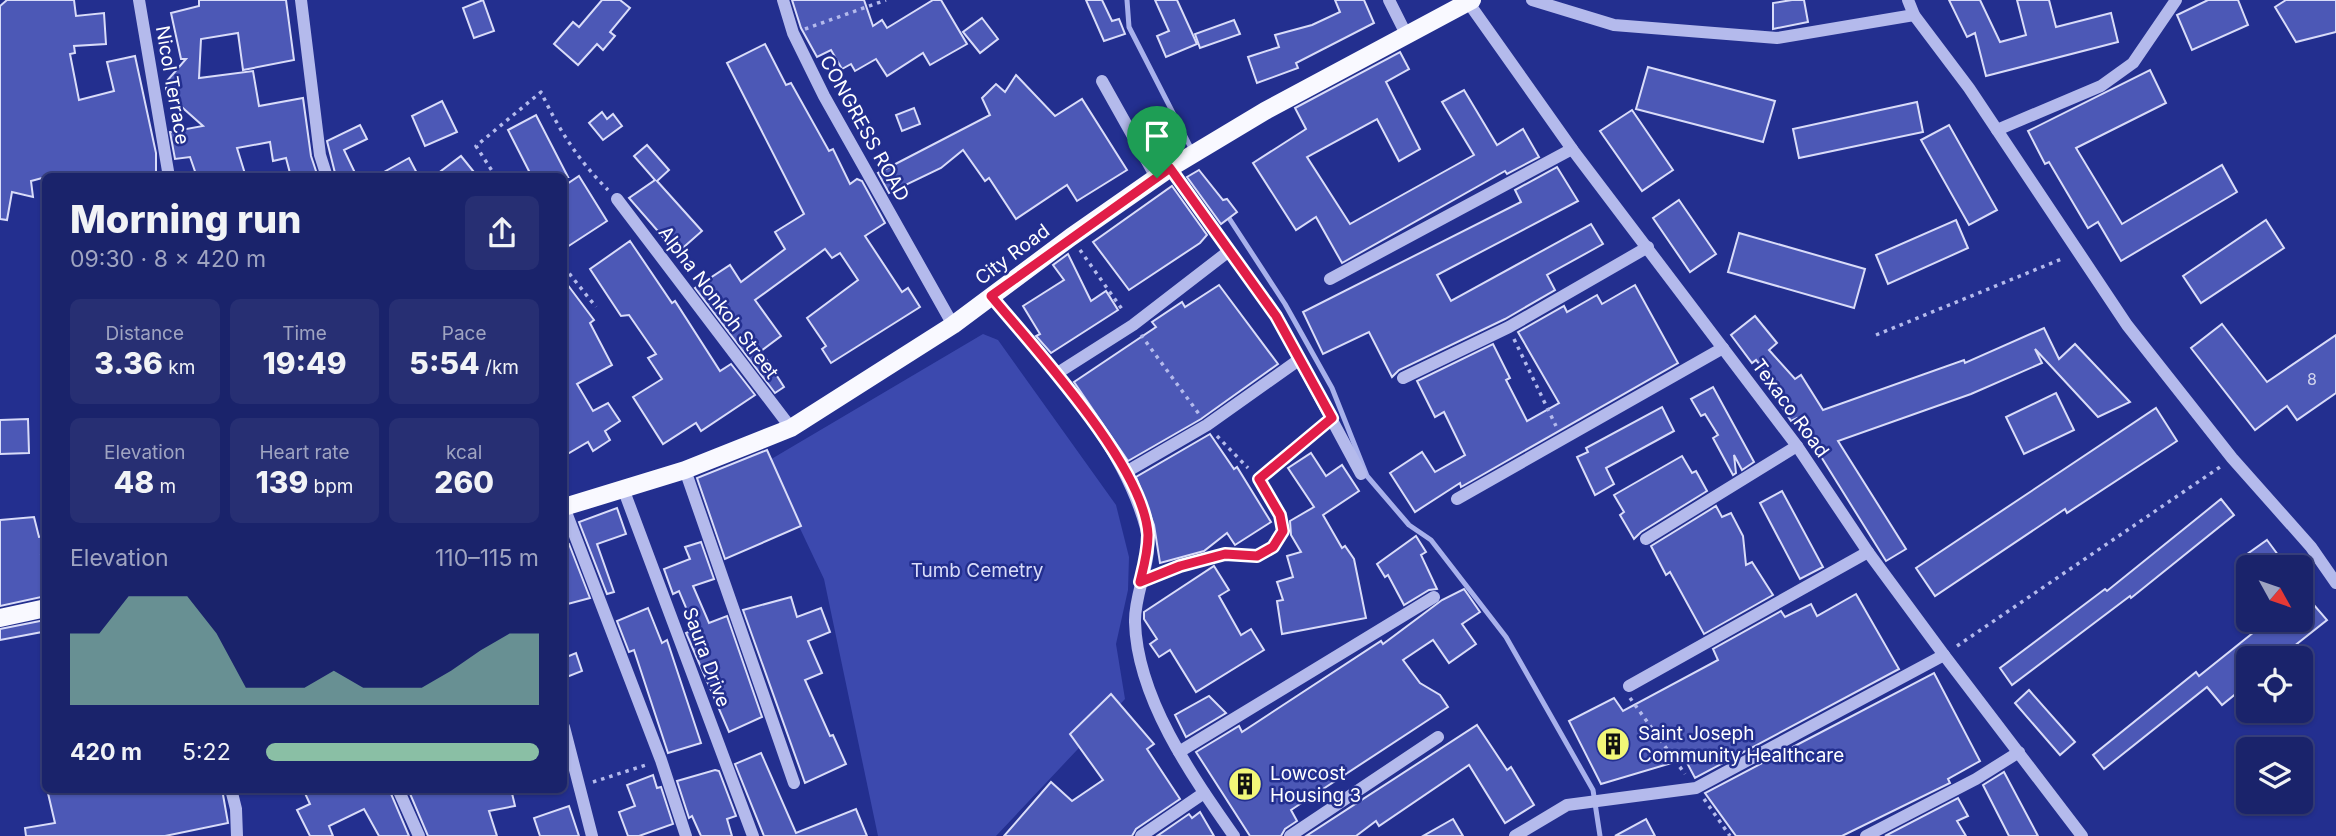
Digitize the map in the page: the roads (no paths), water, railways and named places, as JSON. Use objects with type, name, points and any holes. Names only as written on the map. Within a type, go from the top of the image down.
[{"type":"main road","name":"City Road","points":[[567,506],[624,491],[685,470],[791,428],[954,325],[1071,237],[1164,173],[1265,111],[1470,1]]},
{"type":"main road","points":[[0,618],[42,609]]},
{"type":"street","name":"Nicol Terrace","points":[[139,0],[168,173]]},
{"type":"street","points":[[301,0],[320,155],[326,173]]},
{"type":"street","name":"CONGRESS ROAD","points":[[783,0],[793,33],[824,96],[954,325]]},
{"type":"street","points":[[1389,0],[1407,36]]},
{"type":"street","points":[[1532,0],[1614,24],[1777,38],[1913,15]]},
{"type":"street","points":[[1908,0],[1913,15],[1997,130],[2127,325],[2232,458],[2311,547],[2336,583]]},
{"type":"street","points":[[1997,130],[2101,86],[2133,63],[2176,0]]},
{"type":"street","name":"Texaco Road","points":[[1470,1],[1573,149],[1797,446],[1868,552],[2082,836]]},
{"type":"street","points":[[1102,81],[1164,173],[1229,251],[1276,316],[1361,474]]},
{"type":"street","points":[[1330,279],[1573,149]]},
{"type":"street","name":"Alpha Nonkoh Street","points":[[617,199],[791,428]]},
{"type":"street","points":[[1403,378],[1508,327],[1648,247]]},
{"type":"street","points":[[1056,374],[1133,325],[1229,251]]},
{"type":"street","points":[[991,296],[1056,374],[1126,472],[1148,533],[1147,558],[1140,582],[1135,619],[1137,652],[1179,752],[1234,836]]},
{"type":"street","points":[[1457,499],[1723,348]]},
{"type":"street","points":[[1126,472],[1207,425],[1300,359]]},
{"type":"street","points":[[1140,582],[1180,566],[1225,554],[1257,556],[1273,547],[1283,531],[1280,515],[1259,479],[1332,418]]},
{"type":"street","points":[[1646,539],[1797,446]]},
{"type":"street","points":[[685,470],[794,783]]},
{"type":"street","name":"Saura Drive","points":[[624,491],[753,836]]},
{"type":"street","points":[[567,515],[661,760],[686,836]]},
{"type":"street","points":[[1629,686],[1868,552]]},
{"type":"street","points":[[1179,752],[1434,597]]},
{"type":"street","points":[[1515,836],[1567,805],[1696,788],[1944,655]]},
{"type":"street","points":[[1290,836],[1438,737]]},
{"type":"street","points":[[567,740],[592,836]]},
{"type":"street","points":[[1866,836],[1976,779],[2019,752]]},
{"type":"street","points":[[232,793],[236,809],[237,836]]},
{"type":"street","points":[[400,793],[419,836]]},
{"type":"street","points":[[1141,836],[1204,793]]},
{"type":"waterway","points":[[1127,0],[1129,27],[1192,150]]},
{"type":"waterway","points":[[1225,212],[1285,304],[1332,388],[1367,476],[1409,525],[1431,540],[1506,637],[1593,790],[1600,836]]},
{"type":"place","name":"Saint Joseph Community Healthcare","points":[[1613,744]]},
{"type":"place","name":"Lowcost Housing 3","points":[[1245,784]]},
{"type":"park label","name":"Tumb Cemetry","points":[[977,570]]}]
